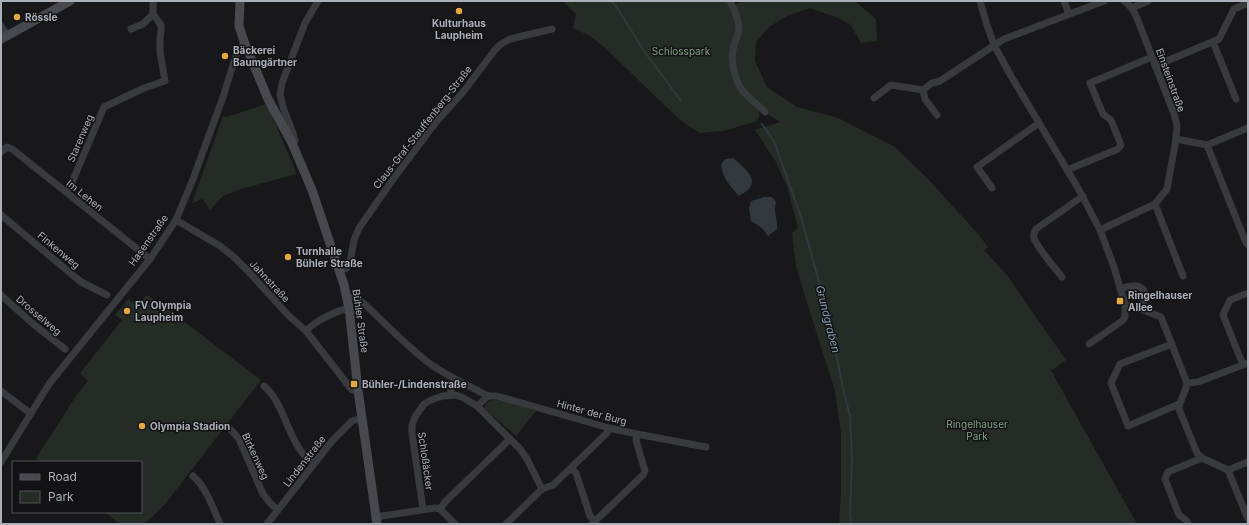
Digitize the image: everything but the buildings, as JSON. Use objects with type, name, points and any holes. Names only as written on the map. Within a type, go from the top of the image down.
[{"type":"street","points":[[1,26],[4,37],[70,1]]},
{"type":"street","points":[[131,29],[144,24],[153,14],[153,1]]},
{"type":"street","points":[[240,1],[239,26],[245,44]]},
{"type":"street","points":[[292,143],[295,141],[293,133],[280,95],[282,83],[305,23],[318,1]]},
{"type":"street","points":[[730,1],[736,13],[739,28],[733,48],[732,62],[734,72],[739,86],[746,95],[765,112]]},
{"type":"street","points":[[980,1],[994,45],[1083,196],[1100,230],[1114,267],[1125,305],[1125,317],[1122,321],[1089,344]]},
{"type":"street","points":[[1064,1],[1069,14]]},
{"type":"street","points":[[874,98],[891,85],[923,90],[932,83],[940,81],[1004,39],[1104,1]]},
{"type":"street","name":"Einsteinstraße","points":[[1100,230],[1155,204],[1167,190],[1176,140],[1177,126],[1174,114],[1137,18],[1132,8],[1124,1]]},
{"type":"street","points":[[1132,8],[1148,1]]},
{"type":"street","points":[[1155,66],[1219,39],[1234,9],[1248,3]]},
{"type":"street","name":"Starenweg","points":[[66,192],[70,187],[104,107],[144,88],[165,81],[161,59],[161,25],[153,14]]},
{"type":"street","name":"Claus-Graf-Stauffenberg-Straße","points":[[340,271],[346,268],[350,262],[354,240],[359,228],[394,178],[494,51],[501,44],[510,39],[552,29]]},
{"type":"street","points":[[1213,42],[1236,99]]},
{"type":"street","name":"Bühler Straße","points":[[245,44],[268,99],[292,143],[312,190],[348,298],[358,390],[376,520]]},
{"type":"street","name":"Hasenstraße","points":[[1,462],[49,384],[150,259],[176,220],[193,179],[223,97],[237,52],[245,44]]},
{"type":"street","points":[[1067,170],[1118,149],[1121,145],[1111,120],[1103,114],[1090,83],[1152,57]]},
{"type":"street","points":[[923,90],[926,99],[937,115]]},
{"type":"street","points":[[992,188],[977,167],[1039,123]]},
{"type":"street","points":[[1176,140],[1207,145],[1248,128]]},
{"type":"street","points":[[1207,145],[1248,245]]},
{"type":"street","name":"Im Lehen","points":[[1,152],[7,147],[12,149],[150,259]]},
{"type":"street","points":[[1062,277],[1040,248],[1034,234],[1036,229],[1083,196]]},
{"type":"street","points":[[1155,204],[1183,276]]},
{"type":"street","name":"Finkenweg","points":[[1,215],[81,282],[107,295]]},
{"type":"street","name":"Jahnstraße","points":[[176,220],[220,246],[234,257],[288,315],[306,331],[352,390],[358,390]]},
{"type":"street","points":[[1120,289],[1130,286],[1137,286],[1143,289],[1146,300],[1141,309]]},
{"type":"street","points":[[1187,384],[1198,382],[1245,364],[1223,315],[1230,300],[1248,293]]},
{"type":"street","name":"Drosselweg","points":[[1,296],[32,323],[66,349]]},
{"type":"street","name":"Hinter der Burg","points":[[348,298],[353,297],[359,299],[414,351],[430,363],[454,379],[488,396],[497,396],[608,428],[706,446]]},
{"type":"street","points":[[1125,305],[1133,306],[1161,317],[1187,384],[1179,404],[1179,410],[1197,453],[1202,458],[1228,470],[1248,519]]},
{"type":"street","points":[[306,331],[312,325],[340,310],[349,308]]},
{"type":"street","points":[[1172,344],[1120,364],[1111,383],[1128,426],[1179,404]]},
{"type":"street","points":[[454,379],[450,394],[462,397],[477,406],[520,449],[527,459],[542,489]]},
{"type":"street","points":[[264,386],[274,398],[300,450],[314,463]]},
{"type":"street","points":[[1,391],[30,413]]},
{"type":"street","name":"Schloßäcker","points":[[423,509],[412,425],[415,416],[424,404],[436,398],[450,394]]},
{"type":"street","points":[[477,406],[488,396]]},
{"type":"street","name":"Lindenstraße","points":[[267,524],[332,442],[352,421],[362,418]]},
{"type":"street","points":[[506,524],[542,489],[553,485],[607,433],[608,428]]},
{"type":"street","name":"Birkenweg","points":[[230,429],[239,439],[263,494],[278,510]]},
{"type":"street","points":[[571,468],[576,473],[590,516],[594,523],[643,475],[645,471],[636,440],[637,434]]},
{"type":"street","points":[[376,520],[423,509],[440,508],[510,439]]},
{"type":"street","points":[[1188,524],[1187,521],[1179,515],[1165,479],[1168,472],[1202,458]]},
{"type":"street","points":[[1228,470],[1248,462]]},
{"type":"street","points":[[193,476],[197,479],[204,490],[220,524]]},
{"type":"street","points":[[440,508],[455,524]]},
{"type":"green space","name":"Ringelhauser Park","points":[[562,1],[728,1],[734,13],[736,4],[744,1],[855,1],[876,19],[877,41],[861,43],[850,24],[838,18],[810,8],[789,15],[769,27],[756,42],[755,61],[767,87],[797,107],[838,118],[895,147],[928,179],[979,235],[988,247],[984,250],[1006,274],[1066,360],[1051,371],[1052,373],[1053,372],[1137,524],[839,524],[841,492],[841,434],[835,391],[796,266],[792,233],[798,228],[787,186],[776,162],[755,130],[780,122],[758,108],[759,116],[757,121],[724,131],[700,133],[681,121],[604,47],[590,36],[573,28],[576,14]]},
{"type":"green space","points":[[267,104],[297,174],[241,189],[223,196],[210,210],[203,199],[192,203],[223,116],[226,117]]},
{"type":"green space","name":"Olympia Stadion","points":[[147,295],[261,380],[166,503],[143,524],[120,524],[105,513],[142,513],[142,461],[40,461],[36,458],[78,393],[88,381],[80,373],[122,320],[115,315],[128,299],[136,305]]},
{"type":"green space","points":[[493,400],[509,402],[536,411],[516,436],[484,408],[487,403]]},
{"type":"shaded area","points":[[733,158],[748,172],[752,182],[747,191],[739,196],[725,178],[721,165],[725,159]]},
{"type":"shaded area","points":[[764,197],[772,197],[776,202],[775,210],[777,229],[768,236],[762,228],[751,221],[749,209],[751,201]]},
{"type":"waterway","name":"Grundgraben","points":[[611,1],[616,6],[644,51],[681,101]]},
{"type":"waterway","name":"Grundgraben","points":[[762,124],[774,141],[802,220],[829,319],[850,416],[852,459],[851,524]]},
{"type":"place","name":"Kulturhaus Laupheim","points":[[459,11]]},
{"type":"place","name":"Rössle","points":[[17,17]]},
{"type":"place","name":"Bäckerei Baumgärtner","points":[[225,56]]},
{"type":"place","name":"Turnhalle Bühler Straße","points":[[288,257]]},
{"type":"place","name":"Ringelhauser Allee","points":[[1120,301]]},
{"type":"place","name":"FV Olympia Laupheim","points":[[127,311]]},
{"type":"place","name":"Bühler-/Lindenstraße","points":[[354,384]]},
{"type":"place","name":"Olympia Stadion","points":[[142,426]]},
{"type":"park label","name":"Schlosspark","points":[[681,51]]}]
